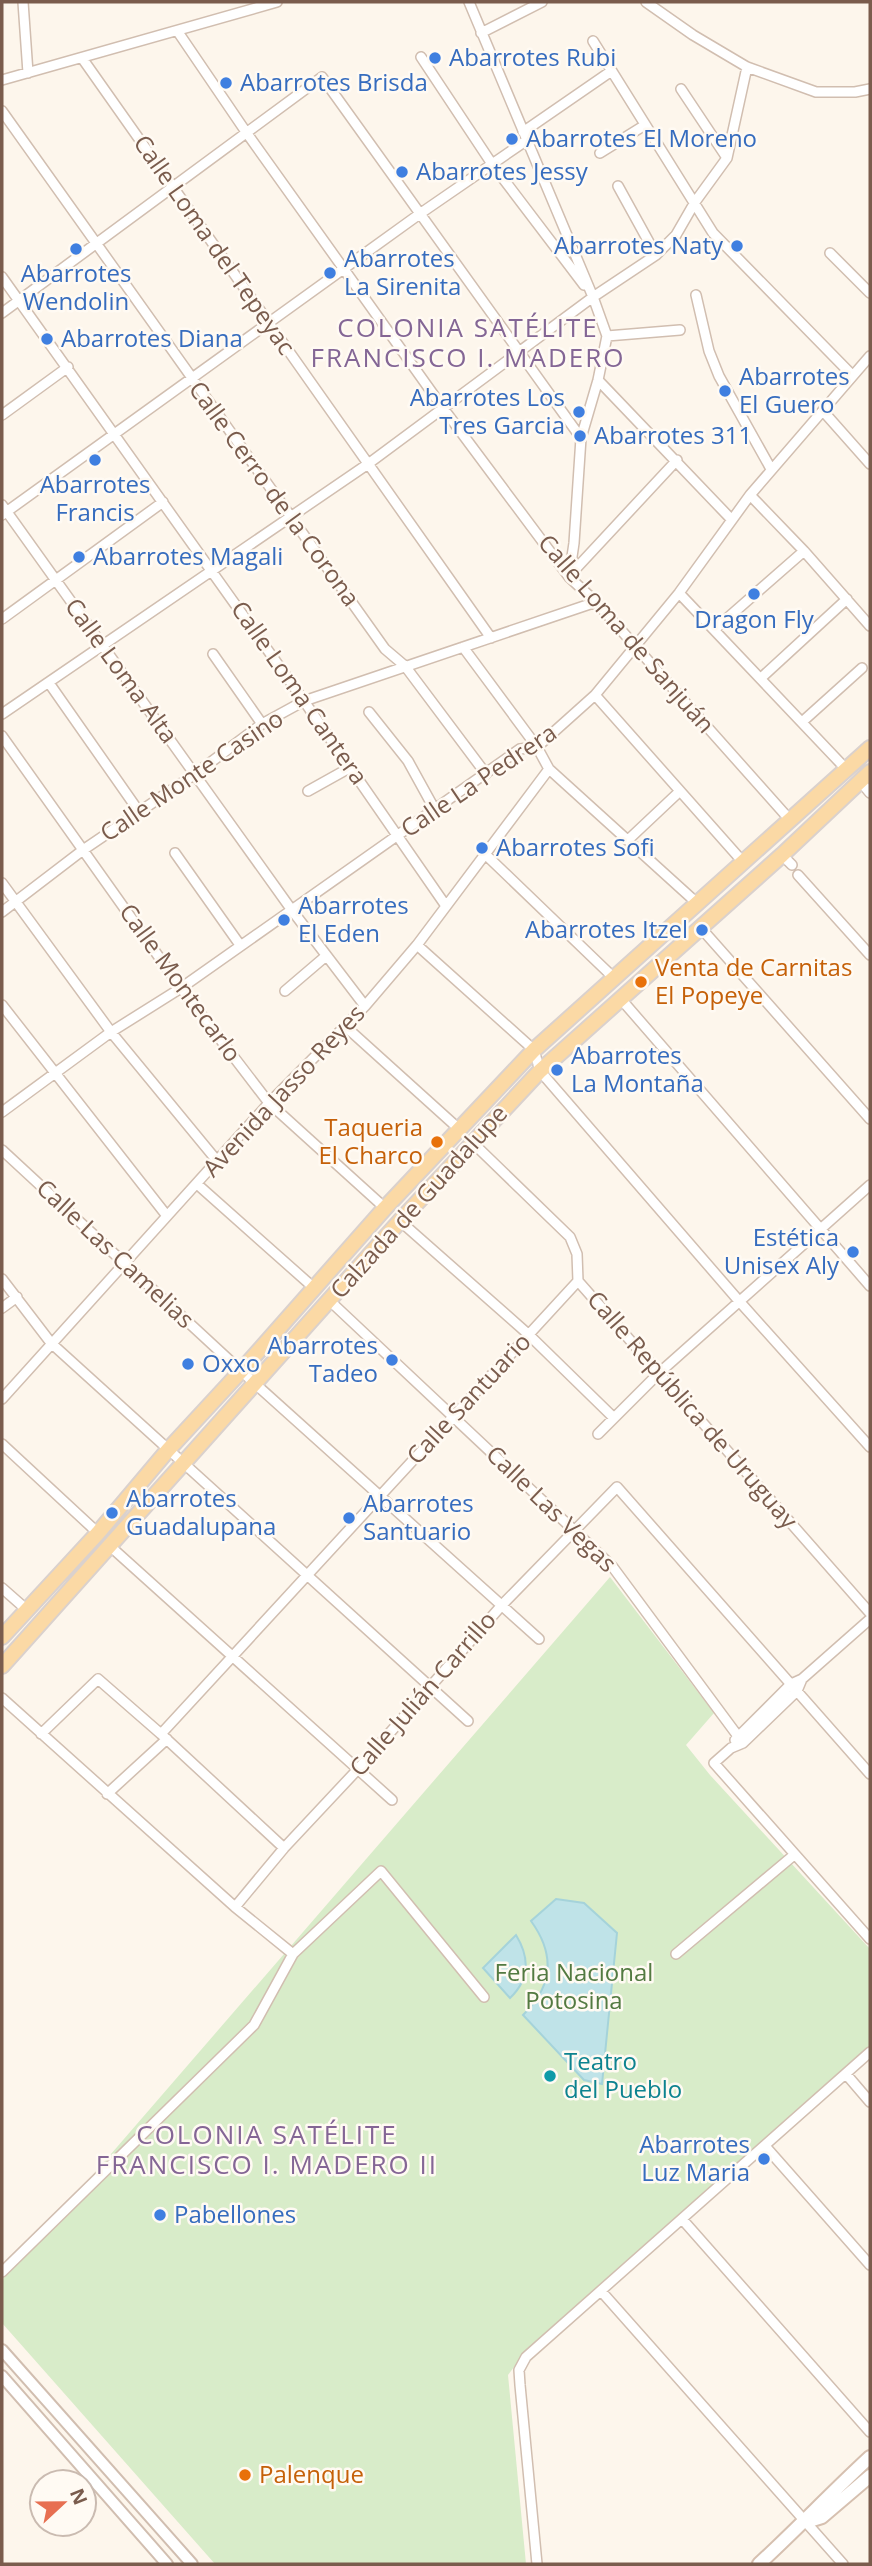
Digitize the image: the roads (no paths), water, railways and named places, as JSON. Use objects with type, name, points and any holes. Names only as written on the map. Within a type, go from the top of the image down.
[{"type":"main road","name":"Calzada de Guadalupe","points":[[2,1637],[385,1208],[534,1050],[870,748]]},
{"type":"main road","name":"Calzada de Guadalupe","points":[[2,1666],[111,1547],[182,1462],[472,1142],[540,1071],[700,927],[787,860],[865,777]]},
{"type":"main road","points":[[759,2564],[806,2522],[815,2509],[870,2457]]},
{"type":"main road","points":[[806,2522],[822,2517],[870,2476]]},
{"type":"street","points":[[23,2],[28,73]]},
{"type":"street","points":[[2,80],[277,2]]},
{"type":"street","points":[[469,2],[607,335],[598,380],[581,438],[569,577]]},
{"type":"street","points":[[481,33],[542,2]]},
{"type":"street","points":[[646,2],[693,35],[747,67],[816,92],[855,92],[870,89]]},
{"type":"street","name":"Calle Loma de Sanjuán","points":[[178,32],[443,408],[569,577],[636,645],[790,820]]},
{"type":"street","points":[[593,41],[713,233],[852,375]]},
{"type":"street","points":[[422,57],[492,164],[593,297]]},
{"type":"street","name":"Calle Loma del Tepeyac","points":[[82,58],[491,638]]},
{"type":"street","points":[[2,714],[368,464],[520,354],[593,297],[656,255],[676,235],[695,202],[727,158],[747,67]]},
{"type":"street","points":[[3,510],[492,164],[610,72]]},
{"type":"street","points":[[2,313],[95,242],[323,77],[581,438]]},
{"type":"street","points":[[681,89],[727,158]]},
{"type":"street","name":"Calle Cerro de la Corona","points":[[2,111],[385,649],[405,666],[486,774]]},
{"type":"street","points":[[600,153],[645,125]]},
{"type":"street","points":[[618,186],[656,255]]},
{"type":"street","points":[[830,253],[870,293]]},
{"type":"street","name":"Calle Loma Cantera","points":[[2,277],[213,571],[446,906]]},
{"type":"street","points":[[696,295],[709,351],[719,376],[771,469]]},
{"type":"street","points":[[607,335],[680,330]]},
{"type":"street","name":"Calle La Pedrera","points":[[2,1112],[111,1032],[181,988],[520,749],[537,747],[595,695],[679,593],[771,469],[870,356]]},
{"type":"street","points":[[2,415],[68,367]]},
{"type":"street","points":[[598,380],[732,519]]},
{"type":"street","points":[[823,411],[870,464]]},
{"type":"street","points":[[569,577],[677,460]]},
{"type":"street","points":[[750,495],[870,626]]},
{"type":"street","points":[[2,619],[163,502]]},
{"type":"street","name":"Calle Loma Alta","points":[[3,510],[291,909],[365,1006]]},
{"type":"street","points":[[715,629],[804,551]]},
{"type":"street","points":[[679,593],[846,769]]},
{"type":"street","points":[[761,678],[847,599]]},
{"type":"street","name":"Calle Monte Casino","points":[[2,912],[83,850],[140,813],[262,724],[304,701],[596,602]]},
{"type":"street","points":[[463,647],[537,747],[549,769],[698,904]]},
{"type":"street","points":[[213,654],[262,724]]},
{"type":"street","points":[[802,722],[862,668]]},
{"type":"street","points":[[49,683],[140,813]]},
{"type":"street","points":[[595,695],[743,862]]},
{"type":"street","points":[[369,712],[408,761],[435,810]]},
{"type":"street","name":"Calle Montecarlo","points":[[2,736],[181,988],[269,1103],[385,1208]]},
{"type":"street","points":[[308,792],[351,767]]},
{"type":"street","name":"Avenida Jasso Reyes","points":[[2,1399],[269,1103],[365,1006],[416,945],[549,769]]},
{"type":"street","points":[[865,777],[870,793]]},
{"type":"street","points":[[628,840],[680,791]]},
{"type":"street","points":[[175,853],[240,945]]},
{"type":"street","points":[[485,854],[615,979]]},
{"type":"street","points":[[799,875],[870,955]]},
{"type":"street","points":[[2,883],[111,1032],[218,1162]]},
{"type":"street","points":[[700,927],[870,1119]]},
{"type":"street","points":[[416,945],[534,1050],[540,1071],[739,1301],[870,1447]]},
{"type":"street","points":[[285,990],[327,956]]},
{"type":"street","points":[[620,998],[870,1286]]},
{"type":"street","points":[[2,1005],[167,1216]]},
{"type":"street","points":[[346,1027],[459,1129]]},
{"type":"street","name":"Calle República de Uruguay","points":[[472,1142],[570,1237],[577,1254],[578,1281],[870,1613]]},
{"type":"street","name":"Calle Las Camelias","points":[[2,1150],[241,1371],[539,1639]]},
{"type":"street","points":[[197,1184],[314,1288]]},
{"type":"street","points":[[598,1434],[659,1373],[870,1185]]},
{"type":"street","points":[[400,1222],[528,1334],[614,1418]]},
{"type":"street","points":[[2,1279],[51,1343],[468,1721]]},
{"type":"street","name":"Calle Santuario","points":[[107,1794],[164,1736],[232,1657],[578,1281]]},
{"type":"street","points":[[2,1308],[17,1297]]},
{"type":"street","name":"Calle Las Vegas","points":[[330,1301],[612,1566],[740,1739]]},
{"type":"street","points":[[2,1444],[97,1533]]},
{"type":"street","name":"Calle Julián Carrillo","points":[[235,1907],[284,1848],[358,1769],[502,1605],[617,1487],[794,1687]]},
{"type":"street","points":[[111,1547],[392,1800]]},
{"type":"street","points":[[2,1588],[27,1610]]},
{"type":"street","points":[[870,1619],[802,1679],[715,1763],[870,1939]]},
{"type":"street","points":[[41,1734],[97,1679],[164,1736],[284,1848]]},
{"type":"street","points":[[794,1687],[870,1774]]},
{"type":"street","points":[[2,1698],[235,1907],[293,1954]]},
{"type":"street","points":[[676,1954],[794,1855]]},
{"type":"street","points":[[2,2272],[254,2025],[293,1954],[381,1871],[484,1997]]},
{"type":"street","points":[[537,2564],[519,2370],[526,2357],[870,2052]]},
{"type":"street","points":[[846,2074],[870,2102]]},
{"type":"street","points":[[765,2146],[870,2265]]},
{"type":"street","points":[[682,2219],[870,2432]]},
{"type":"street","points":[[601,2291],[843,2564]]},
{"type":"street","points":[[2,2350],[192,2564]]},
{"type":"street","points":[[2,2376],[167,2564]]},
{"type":"water","points":[[556,1899],[584,1903],[617,1933],[602,2084],[584,2080],[523,2015],[540,1993],[547,1970],[544,1946],[531,1921]]},
{"type":"water","points":[[516,1935],[524,1952],[526,1968],[517,1991],[510,1998],[483,1968]]},
{"type":"place","name":"Abarrotes Rubi","points":[[435,58]]},
{"type":"place","name":"Abarrotes Brisda","points":[[226,83]]},
{"type":"place","name":"Abarrotes El Moreno","points":[[512,139]]},
{"type":"place","name":"Abarrotes Jessy","points":[[402,172]]},
{"type":"place","name":"Abarrotes Naty","points":[[737,246]]},
{"type":"place","name":"Abarrotes Wendolin","points":[[76,249]]},
{"type":"place","name":"Abarrotes La Sirenita","points":[[330,273]]},
{"type":"place","name":"Abarrotes Diana","points":[[47,339]]},
{"type":"place","name":"Abarrotes El Guero","points":[[725,391]]},
{"type":"place","name":"Abarrotes Los Tres Garcia","points":[[579,412]]},
{"type":"place","name":"Abarrotes 311","points":[[580,436]]},
{"type":"place","name":"Abarrotes Francis","points":[[95,460]]},
{"type":"place","name":"Abarrotes Magali","points":[[79,557]]},
{"type":"place","name":"Dragon Fly","points":[[754,594]]},
{"type":"place","name":"Abarrotes Sofi","points":[[482,848]]},
{"type":"place","name":"Abarrotes El Eden","points":[[284,920]]},
{"type":"place","name":"Abarrotes Itzel","points":[[702,930]]},
{"type":"place","name":"Venta de Carnitas El Popeye","points":[[641,982]]},
{"type":"place","name":"Abarrotes La Montaña","points":[[557,1070]]},
{"type":"place","name":"Taqueria El Charco","points":[[437,1142]]},
{"type":"place","name":"Estética Unisex Aly","points":[[853,1252]]},
{"type":"place","name":"Abarrotes Tadeo","points":[[392,1360]]},
{"type":"place","name":"Oxxo","points":[[188,1364]]},
{"type":"place","name":"Abarrotes Guadalupana","points":[[112,1513]]},
{"type":"place","name":"Abarrotes Santuario","points":[[349,1518]]},
{"type":"place","name":"Teatro del Pueblo","points":[[550,2076]]},
{"type":"place","name":"Abarrotes Luz Maria","points":[[764,2159]]},
{"type":"place","name":"Pabellones","points":[[160,2215]]},
{"type":"place","name":"Palenque","points":[[245,2475]]},
{"type":"district","name":"COLONIA SATÉLITE FRANCISCO I. MADERO","points":[[468,343]]},
{"type":"district","name":"COLONIA SATÉLITE FRANCISCO I. MADERO II","points":[[267,2150]]},
{"type":"park label","name":"Feria Nacional Potosina","points":[[574,1987]]}]
